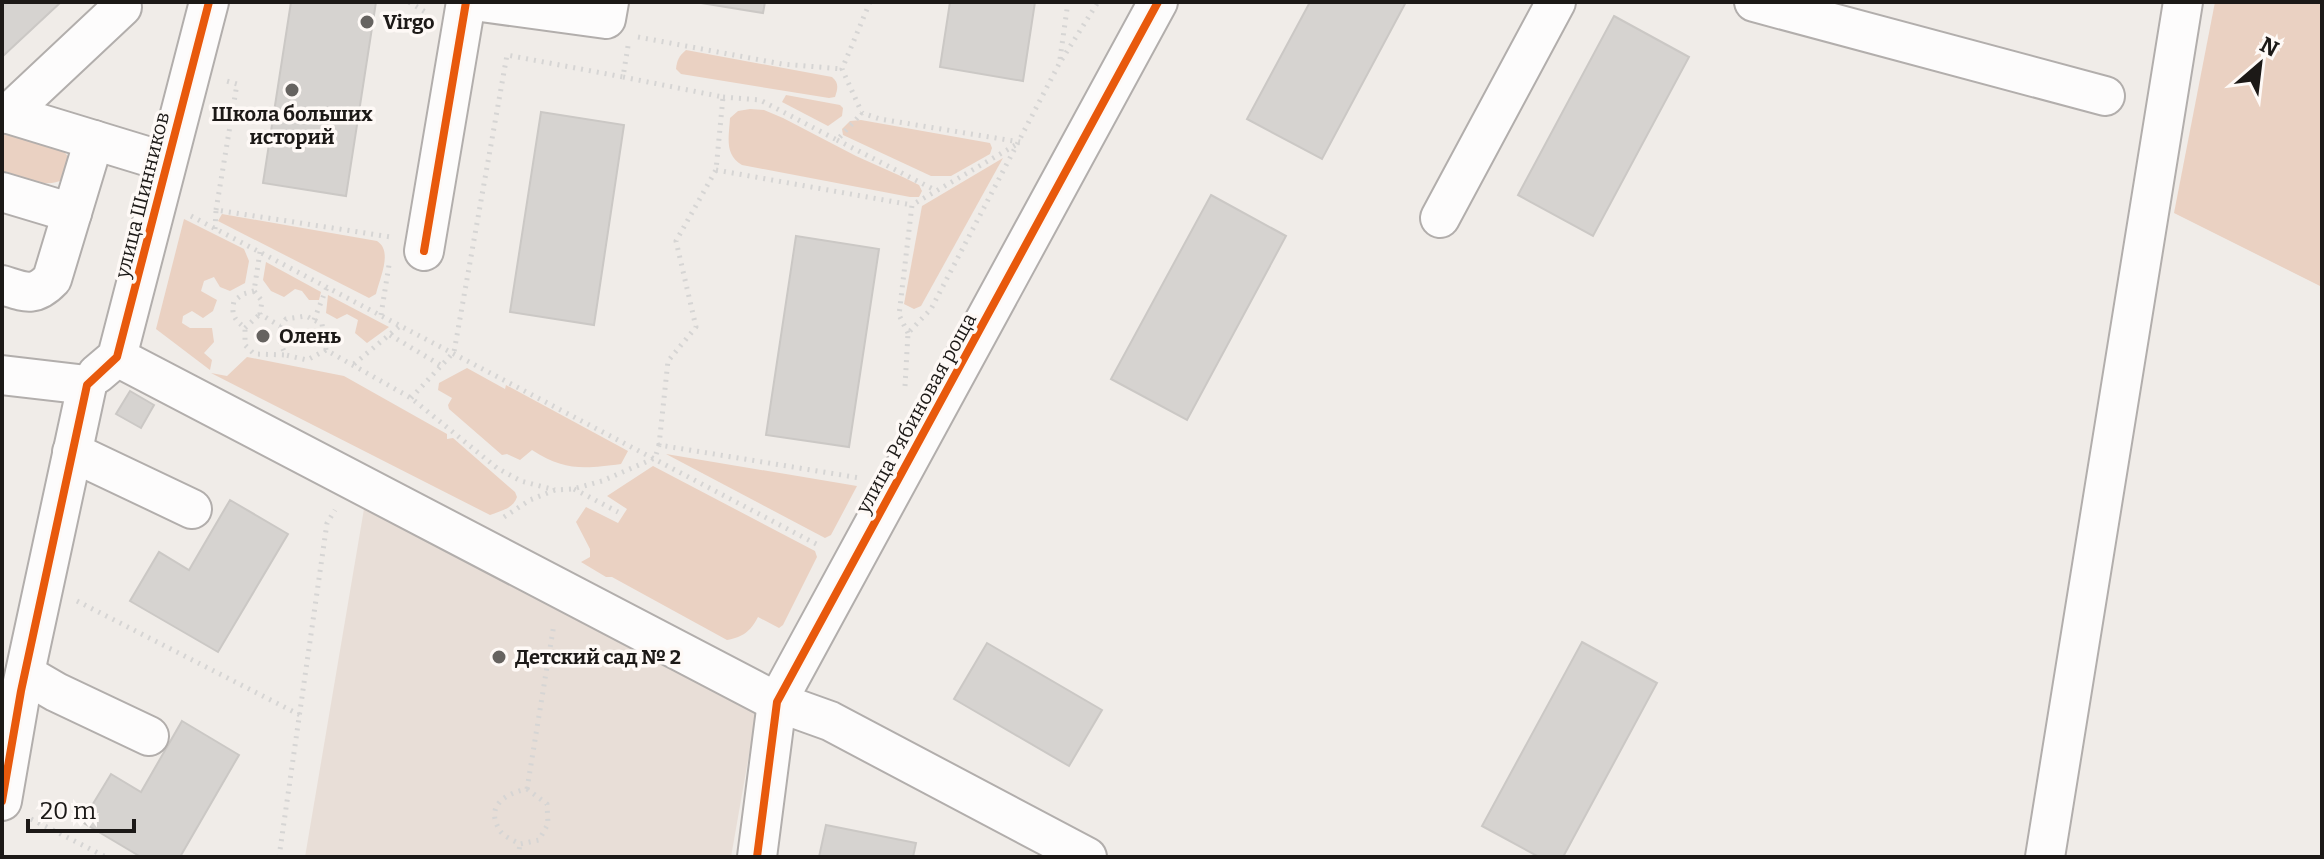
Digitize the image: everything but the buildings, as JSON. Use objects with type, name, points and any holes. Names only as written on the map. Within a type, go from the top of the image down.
[{"type":"street","name":"улица Шинников","points":[[117,357],[209,2]]},
{"type":"street","points":[[414,246],[466,2]]},
{"type":"street","points":[[481,2],[606,19],[609,2]]},
{"type":"street","name":"улица Рябиновая роща","points":[[757,857],[777,702],[1158,2]]},
{"type":"street","points":[[1440,218],[1556,2]]},
{"type":"street","points":[[1754,2],[2105,96]]},
{"type":"street","points":[[2045,857],[2183,2]]},
{"type":"street","points":[[5,113],[122,7]]},
{"type":"street","points":[[5,113],[166,162]]},
{"type":"street","points":[[2,285],[27,293],[42,290],[52,279],[94,140]]},
{"type":"street","points":[[2,192],[72,213]]},
{"type":"street","points":[[15,809],[25,674],[87,385],[117,357],[777,702],[830,721],[1087,857]]},
{"type":"street","points":[[2,375],[87,385]]},
{"type":"street","points":[[72,452],[192,509]]},
{"type":"street","points":[[25,674],[149,736]]},
{"type":"path","points":[[870,2],[842,69],[862,113],[880,119],[1020,142]]},
{"type":"path","points":[[1059,64],[1068,2]]},
{"type":"path","points":[[908,333],[931,309],[1059,64],[1098,2]]},
{"type":"path","points":[[623,77],[629,35],[782,64],[842,69]]},
{"type":"path","points":[[411,398],[454,352],[507,55],[723,97],[760,100],[936,191]]},
{"type":"path","points":[[209,77],[237,84],[215,229]]},
{"type":"path","points":[[326,350],[411,398],[497,468],[521,481],[555,490],[573,489],[602,481],[655,458],[668,361],[696,327],[676,241],[716,170],[723,97]]},
{"type":"path","points":[[837,140],[862,113]]},
{"type":"path","points":[[716,170],[912,205],[1020,142]]},
{"type":"path","points":[[904,392],[908,333],[899,315],[912,205]]},
{"type":"path","points":[[216,210],[393,237],[414,246],[381,315]]},
{"type":"path","points":[[190,215],[831,552]]},
{"type":"path","points":[[260,252],[254,291],[262,301],[260,314],[245,328],[245,345],[254,354],[286,355],[307,360],[326,350]]},
{"type":"path","points":[[314,320],[327,287]]},
{"type":"path","points":[[245,328],[231,312],[234,301],[254,291]]},
{"type":"path","points":[[260,314],[280,326]]},
{"type":"path","points":[[286,355],[280,346],[280,326],[286,319],[306,316],[322,324],[326,350]]},
{"type":"path","points":[[354,364],[401,325]]},
{"type":"path","points":[[390,335],[442,366]]},
{"type":"path","points":[[659,445],[869,480]]},
{"type":"path","points":[[279,857],[327,523],[354,482]]},
{"type":"path","points":[[573,489],[618,512]]},
{"type":"path","points":[[493,525],[530,500],[555,490]]},
{"type":"path","points":[[44,584],[300,715]]},
{"type":"path","points":[[527,789],[556,614],[566,593]]},
{"type":"path","points":[[527,789],[547,804],[548,824],[539,840],[520,844],[500,832],[494,816],[499,802],[510,792],[527,789]]},
{"type":"path","points":[[15,809],[106,857]]},
{"type":"path","points":[[518,857],[520,844]]},
{"type":"shaded area","points":[[2215,2],[2322,2],[2322,287],[2174,213]]},
{"type":"shaded area","points":[[686,50],[832,77],[837,84],[836,94],[829,98],[681,74],[676,69],[677,63]]},
{"type":"shaded area","points":[[786,95],[840,105],[843,108],[842,116],[828,126],[782,102]]},
{"type":"shaded area","points":[[764,110],[783,118],[919,185],[922,191],[919,197],[910,197],[742,165],[730,150],[730,118],[738,111]]},
{"type":"shaded area","points":[[861,120],[990,143],[992,148],[990,154],[951,176],[931,176],[843,135],[842,129],[850,121]]},
{"type":"shaded area","points":[[2,128],[40,138],[58,147],[70,160],[64,179],[41,183],[2,171]]},
{"type":"shaded area","points":[[1003,158],[921,306],[914,309],[904,304],[922,206]]},
{"type":"shaded area","points":[[222,214],[377,241],[382,245],[385,258],[376,294],[369,298],[218,221]]},
{"type":"shaded area","points":[[184,219],[244,249],[249,261],[245,283],[230,291],[220,287],[214,277],[204,281],[201,291],[217,300],[213,311],[203,318],[192,311],[183,316],[182,323],[190,328],[212,328],[214,342],[204,353],[212,360],[210,370],[156,329]]},
{"type":"shaded area","points":[[266,262],[321,292],[319,300],[309,300],[302,291],[295,289],[284,297],[271,291],[263,280]]},
{"type":"shaded area","points":[[328,295],[389,327],[367,343],[355,333],[358,320],[347,314],[337,319],[326,313]]},
{"type":"shaded area","points":[[247,357],[344,376],[447,434],[447,439],[453,438],[515,492],[515,501],[506,509],[490,515],[211,373],[227,376]]},
{"type":"shaded area","points":[[467,368],[505,389],[506,385],[628,451],[621,464],[575,467],[554,462],[532,450],[520,460],[502,455],[449,409],[452,398],[438,390],[439,383]]},
{"type":"shaded area","points":[[666,454],[857,486],[831,535],[825,538]]},
{"type":"shaded area","points":[[653,466],[815,551],[817,557],[783,625],[779,628],[758,617],[746,633],[727,640],[581,562],[590,557],[590,549],[576,522],[586,507],[618,523],[627,509],[607,496]]},
{"type":"shaded area","name":"Детский сад № 2","points":[[365,503],[757,709],[731,857],[305,857]]},
{"type":"cycle path","points":[[2,801],[21,691],[87,385],[117,357],[209,2]]},
{"type":"cycle path","points":[[424,251],[466,2]]},
{"type":"cycle path","points":[[757,857],[777,702],[1158,2]]},
{"type":"place","name":"Virgo","points":[[367,22]]},
{"type":"place","name":"Школа больших историй","points":[[292,90]]},
{"type":"place","name":"Олень","points":[[263,336]]},
{"type":"place","name":"Детский сад № 2","points":[[499,657]]}]
